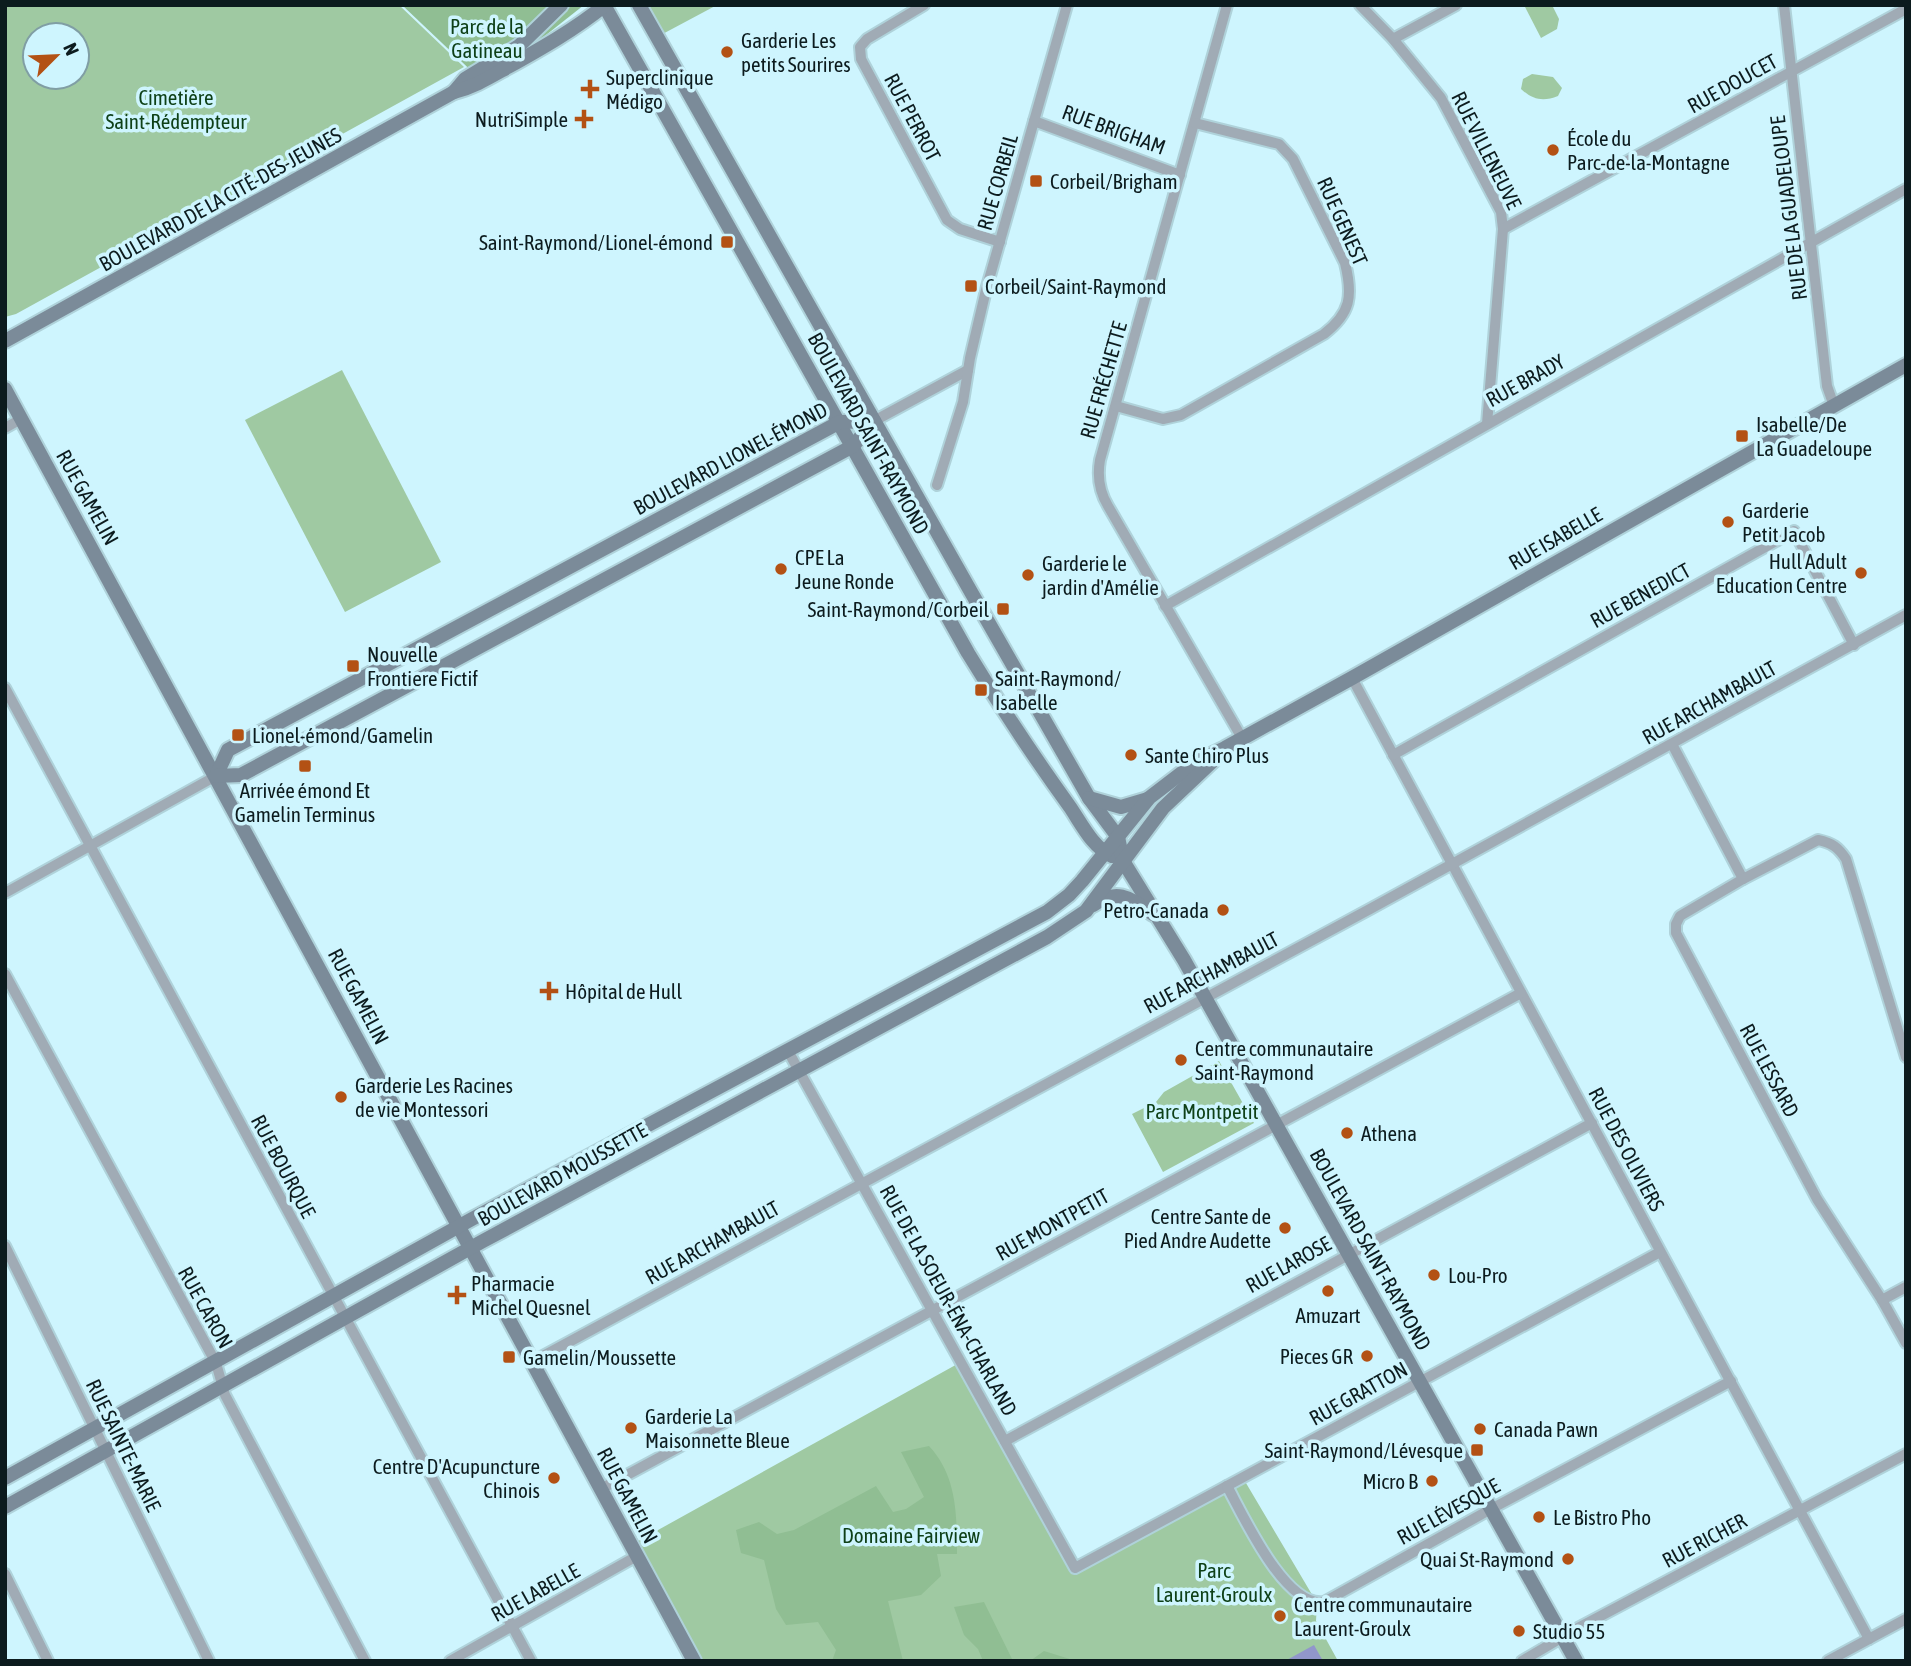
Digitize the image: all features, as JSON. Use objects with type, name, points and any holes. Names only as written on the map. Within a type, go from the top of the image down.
[{"type":"street","name":"BOULEVARD DE LA CITÉ-DES-JEUNES","points":[[454,92],[465,79],[519,46],[561,5]]},
{"type":"street","name":"BOULEVARD DE LA CITÉ-DES-JEUNES","points":[[5,341],[454,92],[469,88],[542,49],[567,34],[604,5]]},
{"type":"street","name":"BOULEVARD SAINT-RAYMOND","points":[[604,5],[998,703],[1026,747],[1104,853],[1122,861]]},
{"type":"street","name":"BOULEVARD SAINT-RAYMOND","points":[[639,5],[1089,798],[1118,837],[1122,861],[1205,996],[1576,1661]]},
{"type":"street","name":"RUE PERROT","points":[[924,5],[867,39],[860,47],[861,59],[947,220],[960,229],[999,242]]},
{"type":"street","name":"RUE CORBEIL","points":[[937,485],[962,402],[999,242],[1067,5]]},
{"type":"street","name":"RUE FRÉCHETTE","points":[[1227,5],[1100,460],[1100,486],[1108,506],[1164,606],[1242,738]]},
{"type":"street","name":"RUE VILLENEUVE","points":[[1360,5],[1393,39],[1441,98],[1501,212],[1503,229],[1487,424]]},
{"type":"street","points":[[1393,39],[1455,5]]},
{"type":"street","name":"RUE DE LA GUADELOUPE","points":[[1784,5],[1827,386],[1834,406]]},
{"type":"street","name":"RUE DOUCET","points":[[1503,229],[1906,9]]},
{"type":"street","name":"RUE BRIGHAM","points":[[1034,121],[1180,175]]},
{"type":"street","name":"RUE GENEST","points":[[1116,406],[1163,419],[1181,415],[1324,334],[1339,322],[1347,310],[1349,280],[1345,263],[1287,150],[1279,144],[1195,123]]},
{"type":"street","name":"RUE BRADY","points":[[1164,606],[1906,189]]},
{"type":"street","name":"RUE ISABELLE","points":[[1118,837],[1149,799],[1187,768],[1352,678],[1906,365]]},
{"type":"street","points":[[874,421],[968,370]]},
{"type":"street","name":"RUE GAMELIN","points":[[5,388],[694,1661]]},
{"type":"street","points":[[5,428],[21,419]]},
{"type":"street","name":"BOULEVARD LIONEL-ÉMOND","points":[[216,776],[228,750],[840,422],[874,421]]},
{"type":"street","name":"BOULEVARD LIONEL-ÉMOND","points":[[5,892],[216,776],[241,775],[853,446],[874,421]]},
{"type":"street","name":"RUE BENEDICT","points":[[1393,755],[1794,531],[1854,645]]},
{"type":"street","name":"RUE ARCHAMBAULT","points":[[532,1362],[1370,909],[1906,615]]},
{"type":"street","name":"RUE DES OLIVIERS","points":[[1352,678],[1869,1639]]},
{"type":"street","name":"RUE BOURQUE","points":[[5,688],[531,1661]]},
{"type":"street","points":[[1672,744],[1744,879]]},
{"type":"street","name":"RUE ISABELLE","points":[[1122,861],[1163,808],[1225,748]]},
{"type":"street","points":[[1089,798],[1121,807],[1149,799]]},
{"type":"street","name":"BOULEVARD MOUSSETTE","points":[[5,1478],[459,1226],[1046,912],[1069,895],[1118,837]]},
{"type":"street","name":"RUE LESSARD","points":[[1906,1057],[1846,859],[1832,843],[1818,840],[1680,916],[1676,933],[1822,1209],[1882,1300],[1906,1343]]},
{"type":"street","name":"BOULEVARD MOUSSETTE","points":[[5,1507],[471,1247],[1047,937],[1086,911],[1122,861]]},
{"type":"street","points":[[1086,911],[1101,900],[1113,895],[1123,895],[1157,916]]},
{"type":"street","name":"RUE CARON","points":[[5,974],[216,1363],[221,1388],[365,1661]]},
{"type":"street","name":"RUE MONTPETIT","points":[[601,1489],[1521,993]]},
{"type":"street","name":"RUE DE LA SOEUR-ÉNA-CHARLAND","points":[[788,1051],[1075,1568]]},
{"type":"street","name":"RUE LAROSE","points":[[1004,1441],[1591,1123]]},
{"type":"street","name":"RUE SAINTE-MARIE","points":[[5,1246],[209,1661]]},
{"type":"street","name":"RUE GRATTON","points":[[1075,1568],[1660,1252]]},
{"type":"street","points":[[1882,1300],[1906,1287]]},
{"type":"street","name":"RUE LÉVESQUE","points":[[1227,1486],[1279,1576],[1301,1596],[1317,1603],[1324,1602],[1731,1381]]},
{"type":"street","name":"RUE RICHER","points":[[1522,1661],[1906,1454]]},
{"type":"street","name":"RUE LABELLE","points":[[450,1661],[637,1556]]},
{"type":"street","points":[[5,1574],[48,1661]]},
{"type":"street","points":[[1828,1661],[1906,1619]]},
{"type":"green space","name":"Cimetière Saint-Rédempteur","points":[[5,5],[399,5],[464,67],[16,314],[5,317]]},
{"type":"green space","name":"Parc de la Gatineau","points":[[402,5],[584,5],[482,81]]},
{"type":"green space","points":[[639,5],[717,5],[657,37]]},
{"type":"green space","points":[[1524,5],[1552,5],[1559,19],[1557,29],[1541,38]]},
{"type":"green space","points":[[1532,74],[1553,77],[1562,88],[1558,96],[1538,99],[1521,89],[1523,79]]},
{"type":"green space","points":[[342,370],[441,562],[345,612],[245,420]]},
{"type":"green space","name":"Parc Montpetit","points":[[1219,1061],[1254,1123],[1163,1172],[1132,1114],[1156,1102],[1164,1092]]},
{"type":"green space","name":"Domaine Fairview","points":[[961,1362],[1075,1568],[1243,1478],[1317,1603],[1316,1621],[1338,1661],[694,1661],[631,1545]]},
{"type":"green space","points":[[929,1446],[945,1470],[954,1497],[957,1554],[937,1554],[941,1576],[921,1595],[888,1601],[903,1661],[832,1661],[836,1650],[818,1622],[786,1625],[776,1609],[764,1560],[741,1553],[736,1530],[759,1522],[777,1534],[794,1530],[876,1486],[893,1512],[906,1509],[924,1497],[901,1452]]},
{"type":"green space","points":[[984,1602],[1013,1661],[983,1661],[978,1649],[964,1635],[954,1607]]},
{"type":"green space","points":[[1044,1651],[1073,1660],[1073,1661],[1030,1661]]},
{"type":"water","points":[[1314,1645],[1323,1661],[1285,1661]]},
{"type":"place","name":"Garderie Les petits Sourires","points":[[727,52]]},
{"type":"place","name":"Superclinique Médigo","points":[[590,89]]},
{"type":"place","name":"NutriSimple","points":[[584,119]]},
{"type":"place","name":"École du Parc-de-la-Montagne","points":[[1553,150]]},
{"type":"place","name":"Corbeil/Brigham","points":[[1036,181]]},
{"type":"place","name":"Saint-Raymond/Lionel-émond","points":[[727,242]]},
{"type":"place","name":"Corbeil/Saint-Raymond","points":[[971,286]]},
{"type":"place","name":"Isabelle/De La Guadeloupe","points":[[1742,436]]},
{"type":"place","name":"Garderie Petit Jacob","points":[[1728,522]]},
{"type":"place","name":"CPE La Jeune Ronde","points":[[781,569]]},
{"type":"place","name":"Hull Adult Education Centre","points":[[1861,573]]},
{"type":"place","name":"Garderie le jardin d'Amélie","points":[[1028,575]]},
{"type":"place","name":"Saint-Raymond/Corbeil","points":[[1003,609]]},
{"type":"place","name":"Nouvelle Frontiere Fictif","points":[[353,666]]},
{"type":"place","name":"Saint-Raymond/ Isabelle","points":[[981,690]]},
{"type":"place","name":"Lionel-émond/Gamelin","points":[[238,735]]},
{"type":"place","name":"Sante Chiro Plus","points":[[1131,755]]},
{"type":"place","name":"Arrivée émond Et Gamelin Terminus","points":[[305,766]]},
{"type":"place","name":"Petro-Canada","points":[[1223,910]]},
{"type":"place","name":"Hôpital de Hull","points":[[549,991]]},
{"type":"place","name":"Centre communautaire Saint-Raymond","points":[[1181,1060]]},
{"type":"place","name":"Garderie Les Racines de vie Montessori","points":[[341,1097]]},
{"type":"place","name":"Athena","points":[[1347,1133]]},
{"type":"place","name":"Centre Sante de Pied Andre Audette","points":[[1285,1228]]},
{"type":"place","name":"Lou-Pro","points":[[1434,1275]]},
{"type":"place","name":"Amuzart","points":[[1328,1291]]},
{"type":"place","name":"Pharmacie Michel Quesnel","points":[[457,1295]]},
{"type":"place","name":"Pieces GR","points":[[1367,1356]]},
{"type":"place","name":"Gamelin/Moussette","points":[[509,1357]]},
{"type":"place","name":"Garderie La Maisonnette Bleue","points":[[631,1428]]},
{"type":"place","name":"Canada Pawn","points":[[1480,1429]]},
{"type":"place","name":"Saint-Raymond/Lévesque","points":[[1477,1450]]},
{"type":"place","name":"Centre D'Acupuncture Chinois","points":[[554,1478]]},
{"type":"place","name":"Micro B","points":[[1432,1481]]},
{"type":"place","name":"Le Bistro Pho","points":[[1539,1517]]},
{"type":"place","name":"Quai St-Raymond","points":[[1568,1559]]},
{"type":"place","name":"Centre communautaire Laurent-Groulx","points":[[1280,1616]]},
{"type":"place","name":"Studio 55","points":[[1519,1631]]},
{"type":"park label","name":"Parc Laurent-Groulx","points":[[1214,1582]]}]
